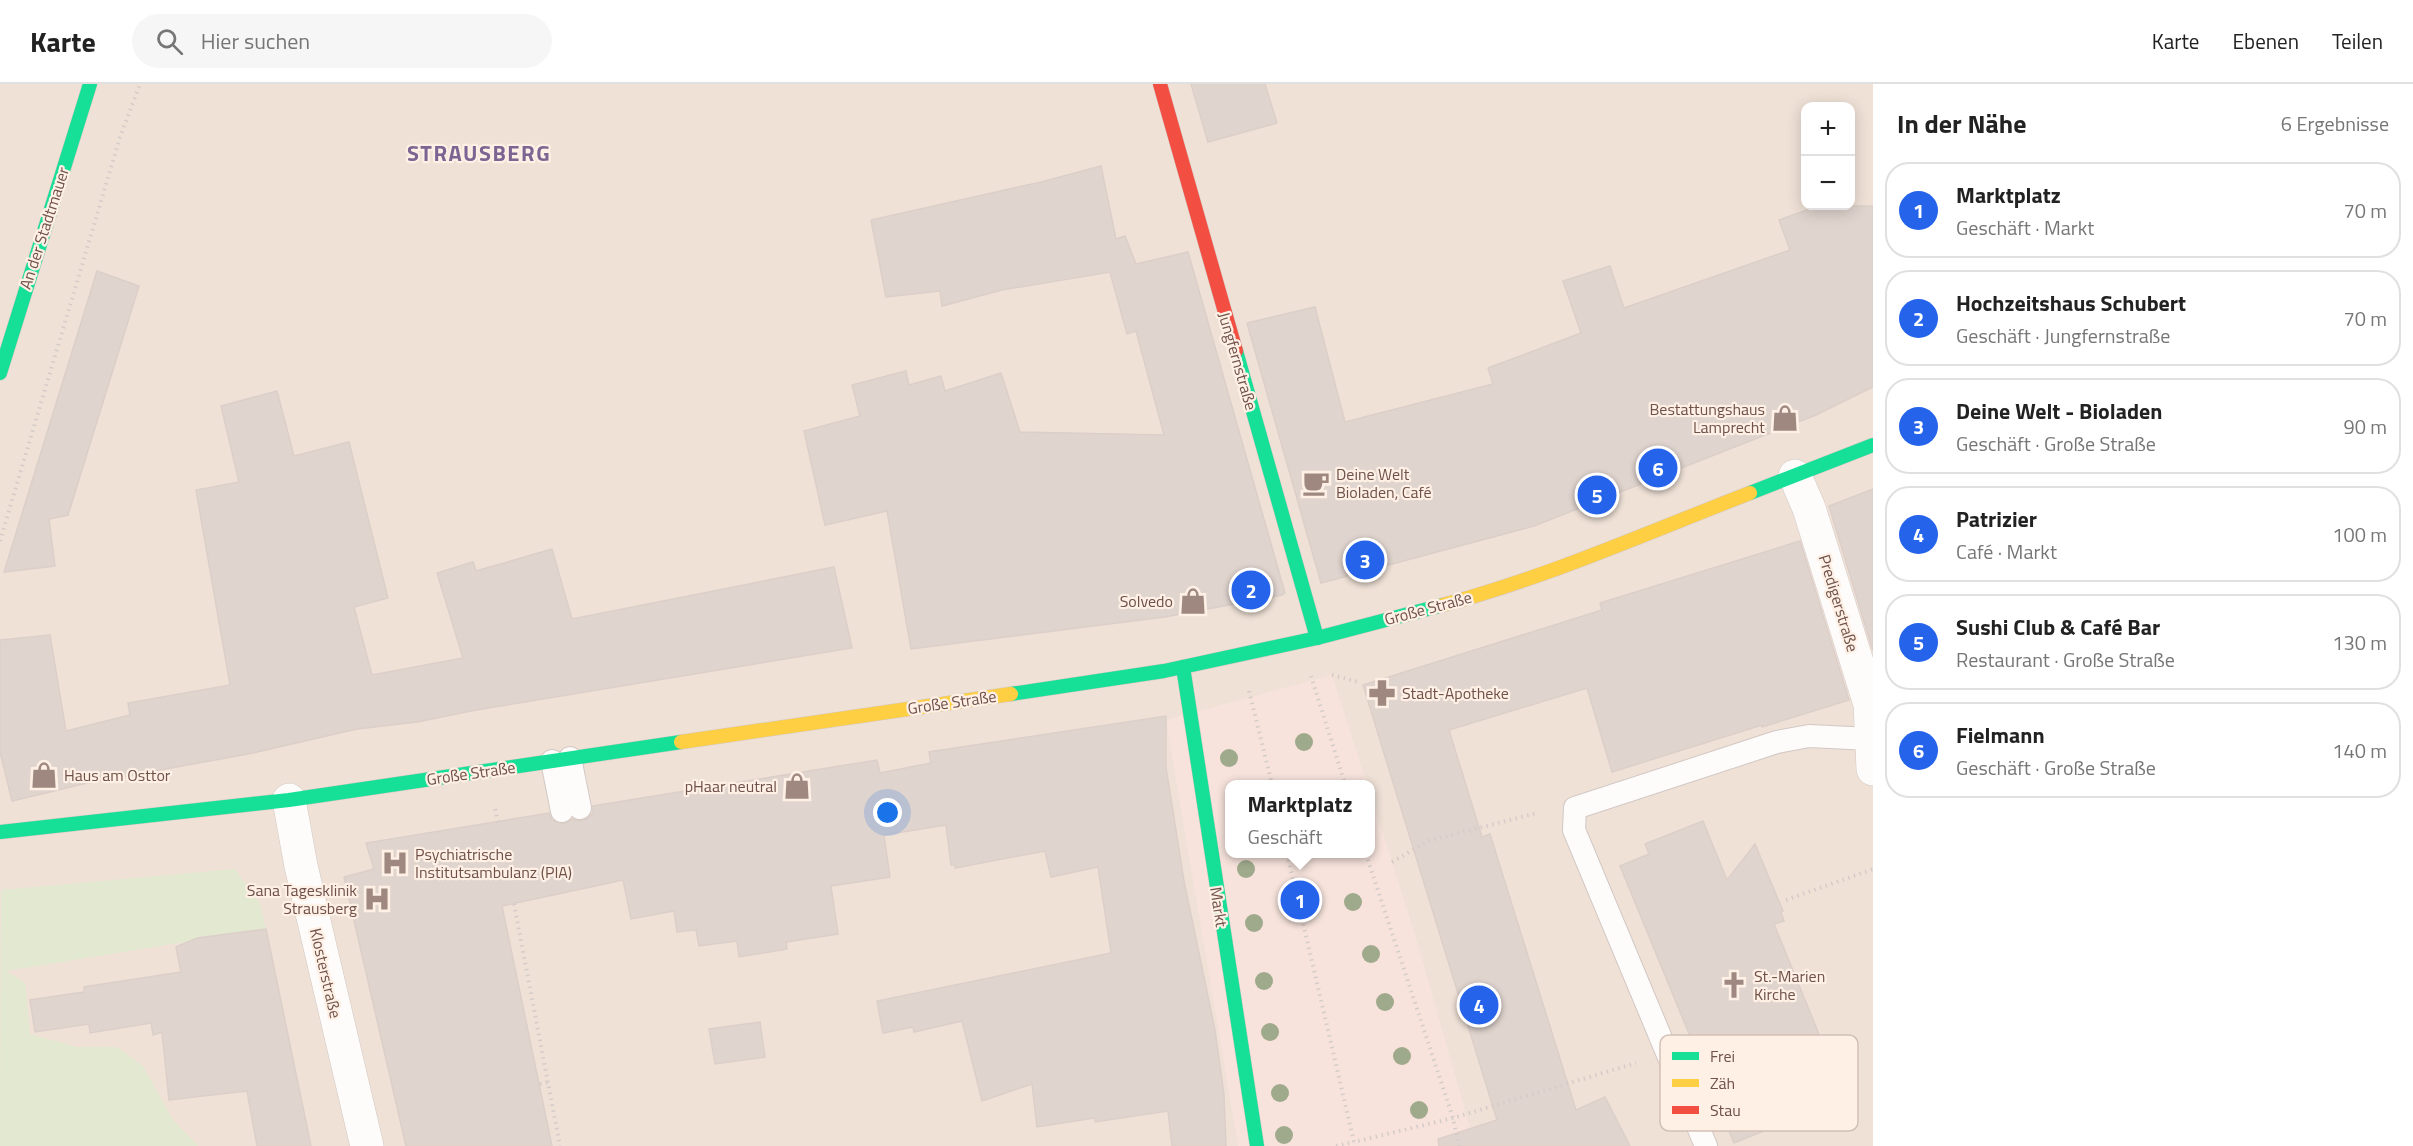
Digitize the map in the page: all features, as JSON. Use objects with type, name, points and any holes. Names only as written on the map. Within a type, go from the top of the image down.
[{"type":"street","name":"An der Stadtmauer","points":[[0,373],[90,84]]},
{"type":"street","name":"Jungfernstraße","points":[[1160,84],[1317,638]]},
{"type":"street","name":"Große Straße","points":[[0,832],[289,800],[1183,667],[1317,638],[1472,597],[1591,555],[1873,445]]},
{"type":"street","name":"Predigerstraße","points":[[1795,476],[1809,508],[1870,704],[1872,754]]},
{"type":"street","name":"Markt","points":[[1183,667],[1257,1146]]},
{"type":"street","name":"Klosterstraße","points":[[289,800],[301,866],[367,1146]]},
{"type":"lane","points":[[1660,1039],[1574,830],[1575,808],[1777,742],[1809,736],[1872,754]]},
{"type":"lane","points":[[561,760],[571,809]]},
{"type":"lane","points":[[1700,1131],[1706,1146]]},
{"type":"path","points":[[0,541],[120,137],[140,84]]},
{"type":"path","points":[[1299,642],[1344,780]]},
{"type":"path","points":[[1240,655],[1271,780]]},
{"type":"path","points":[[1332,675],[1358,682]]},
{"type":"path","points":[[495,808],[498,822]]},
{"type":"path","points":[[1392,862],[1428,841],[1537,813]]},
{"type":"path","points":[[1288,858],[1354,1142]]},
{"type":"path","points":[[1367,858],[1453,1119],[1459,1146]]},
{"type":"path","points":[[1786,900],[1873,868]]},
{"type":"path","points":[[514,904],[560,1146]]},
{"type":"path","points":[[1336,1146],[1453,1119],[1632,1065],[1660,1053]]},
{"type":"path","points":[[540,1084],[548,1082]]},
{"type":"shaded area","points":[[0,84],[1873,84],[1873,1146],[0,1146]]},
{"type":"shaded area","points":[[1332,675],[1366,780],[1225,780],[1225,858],[1375,858],[1375,809],[1416,938],[1475,1146],[1238,1146],[1166,720]]},
{"type":"green space","points":[[235,869],[260,904],[266,929],[6,971],[25,983],[30,1034],[77,1047],[117,1047],[143,1066],[173,1120],[198,1146],[0,1146],[1,890]]},
{"type":"building","points":[[1191,84],[1265,84],[1277,123],[1208,142]]},
{"type":"building","points":[[1101,166],[1116,239],[1125,236],[1136,264],[1188,252],[1285,593],[1165,617],[911,649],[887,511],[825,525],[804,431],[860,416],[852,385],[906,371],[909,385],[941,376],[945,391],[1001,373],[1020,432],[1164,435],[1136,331],[1127,334],[1110,272],[1002,290],[942,306],[940,291],[886,297],[871,220],[1041,182]]},
{"type":"building","points":[[1855,206],[1873,206],[1873,387],[1816,415],[1534,526],[1321,583],[1247,323],[1315,307],[1345,422],[1493,384],[1488,368],[1581,333],[1563,281],[1610,266],[1624,308],[1790,250],[1779,220],[1807,210],[1855,210]]},
{"type":"building","points":[[97,271],[139,286],[68,515],[49,519],[55,566],[4,572]]},
{"type":"building","points":[[277,391],[294,456],[349,442],[388,598],[354,607],[372,675],[463,658],[437,573],[473,562],[476,571],[552,549],[572,619],[834,567],[852,648],[476,710],[417,722],[357,729],[248,754],[83,784],[12,801],[0,752],[0,640],[50,635],[66,731],[130,715],[128,703],[230,685],[196,490],[239,482],[221,406]]},
{"type":"building","points":[[1873,489],[1873,651],[1829,506]]},
{"type":"building","points":[[1800,541],[1849,700],[1612,772],[1587,688],[1449,730],[1482,837],[1490,834],[1576,1110],[1605,1097],[1630,1146],[1439,1146],[1438,1139],[1497,1120],[1363,685],[1602,610],[1600,603]]},
{"type":"building","points":[[1166,716],[1166,767],[1184,881],[1215,1030],[1224,1095],[1226,1146],[1172,1146],[1168,1111],[1095,1122],[1095,1118],[1037,1127],[1032,1084],[982,1101],[962,1021],[914,1032],[913,1027],[883,1033],[877,1001],[1111,953],[1098,867],[1051,877],[1045,851],[955,868],[955,865],[951,865],[946,825],[884,835],[890,877],[831,886],[838,934],[786,942],[787,949],[739,957],[737,941],[699,946],[696,930],[677,932],[674,911],[631,919],[623,880],[502,906],[552,1146],[406,1146],[344,877],[374,869],[366,843],[549,813],[552,820],[564,824],[573,819],[582,821],[588,818],[593,813],[593,806],[877,760],[880,773],[931,763],[929,752]]},
{"type":"building","name":"St.-Marien Kirche","points":[[1703,821],[1727,880],[1755,844],[1783,911],[1781,912],[1784,921],[1774,924],[1819,1035],[1690,1035],[1620,866],[1649,854],[1645,844]]},
{"type":"building","points":[[266,929],[311,1146],[257,1146],[247,1091],[169,1100],[162,1032],[153,1035],[151,1023],[90,1033],[89,1024],[35,1032],[30,1000],[84,992],[84,987],[181,972],[176,947],[197,938]]},
{"type":"building","points":[[760,1022],[765,1057],[715,1064],[709,1029]]},
{"type":"building","name":"St.-Marien Kirche","points":[[1729,1131],[1764,1131],[1734,1143]]},
{"type":"traffic: fast","points":[[0,373],[90,84]]},
{"type":"traffic: fast","points":[[1236,351],[1317,638]]},
{"type":"traffic: fast","points":[[1750,493],[1873,445]]},
{"type":"traffic: fast","points":[[1011,694],[1164,671],[1317,638],[1443,605]]},
{"type":"traffic: fast","points":[[1183,667],[1257,1146]]},
{"type":"traffic: fast","points":[[0,832],[289,800],[681,742]]},
{"type":"traffic: slow","points":[[1443,605],[1560,568],[1750,493]]},
{"type":"traffic: slow","points":[[681,742],[1011,694]]},
{"type":"traffic: jam","points":[[1160,84],[1236,351]]},
{"type":"place","name":"Bestattungshaus Lamprecht","points":[[1785,418]]},
{"type":"place","name":"Fielmann","points":[[1658,468]]},
{"type":"place","name":"Deine Welt Bioladen, Café","points":[[1316,483]]},
{"type":"place","name":"Sushi Club & Café Bar","points":[[1597,495]]},
{"type":"place","name":"Deine Welt - Bioladen","points":[[1365,560]]},
{"type":"place","name":"Hochzeitshaus Schubert","points":[[1251,590]]},
{"type":"place","name":"Solvedo","points":[[1193,601]]},
{"type":"place","name":"Stadt-Apotheke","points":[[1382,693]]},
{"type":"place","name":"Haus am Osttor","points":[[44,775]]},
{"type":"place","name":"pHaar neutral","points":[[797,786]]},
{"type":"place","name":"Psychiatrische Institutsambulanz (PIA)","points":[[395,863]]},
{"type":"place","name":"Sana Tagesklinik Strausberg","points":[[377,899]]},
{"type":"place","name":"Marktplatz","points":[[1300,900]]},
{"type":"place","name":"St.-Marien Kirche","points":[[1734,985]]},
{"type":"place","name":"Patrizier","points":[[1479,1005]]},
{"type":"district","name":"STRAUSBERG","points":[[479,153]]}]
